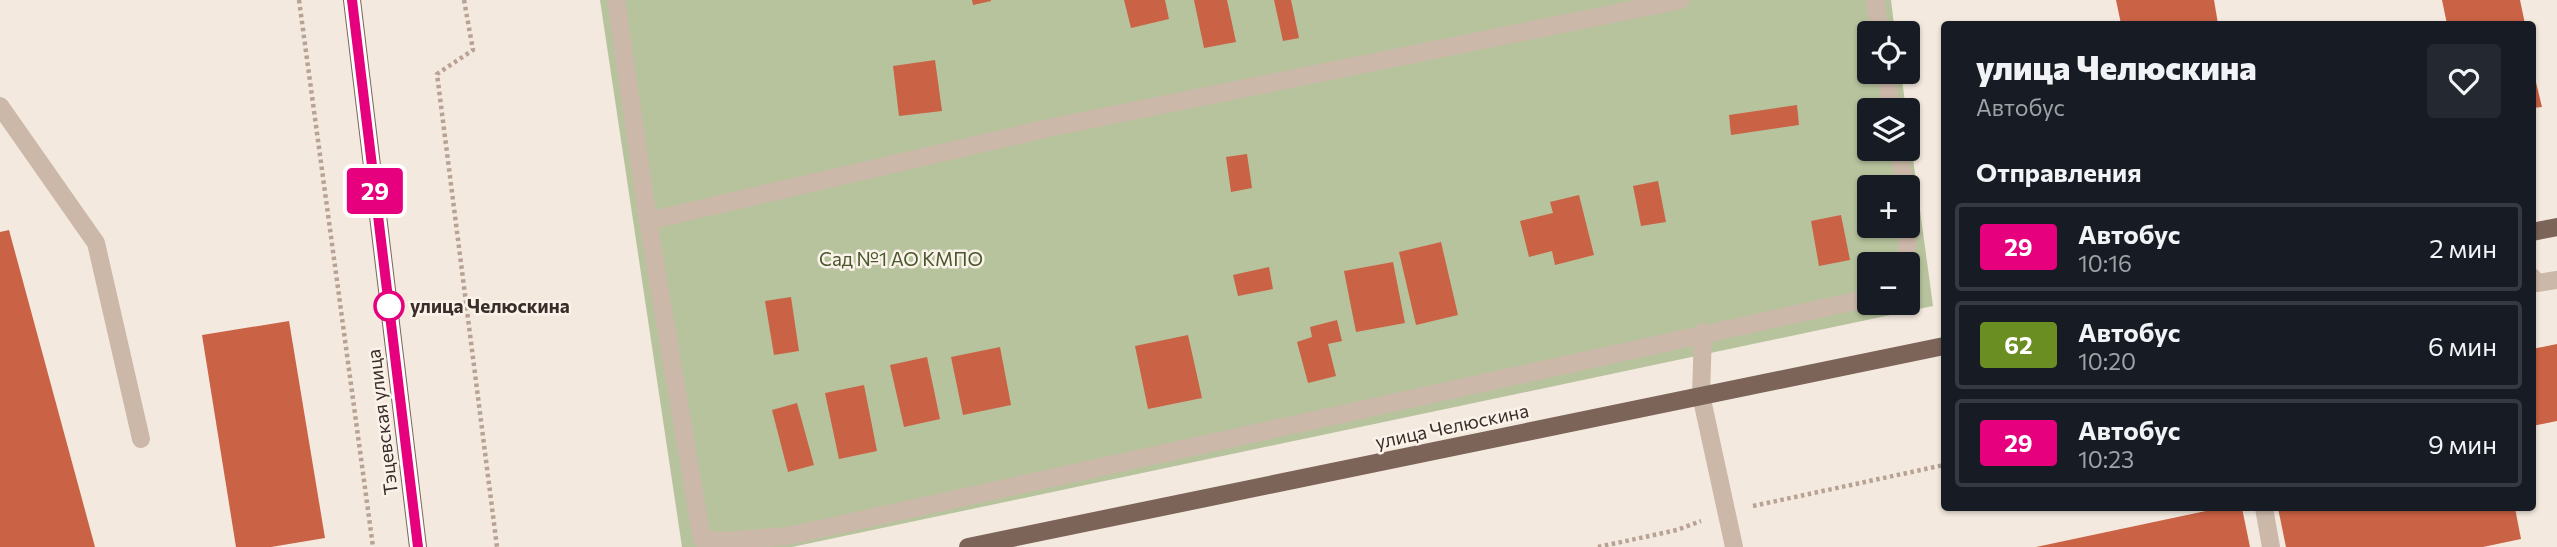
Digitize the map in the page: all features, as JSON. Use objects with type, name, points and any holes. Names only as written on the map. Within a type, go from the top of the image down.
[{"type":"main road","name":"Тэцевская улица","points":[[352,0],[418,547]]},
{"type":"main road","points":[[2536,231],[2557,227]]},
{"type":"main road","name":"улица Челюскина","points":[[968,547],[1941,347]]},
{"type":"street","points":[[616,0],[648,221],[702,539],[723,541],[788,536],[1703,332],[1857,300]]},
{"type":"street","points":[[648,221],[1053,127],[1681,0]]},
{"type":"street","points":[[1875,0],[1878,21]]},
{"type":"street","points":[[0,106],[96,243],[141,439]]},
{"type":"street","points":[[2536,283],[2557,280]]},
{"type":"street","points":[[1703,332],[1701,396],[1734,547]]},
{"type":"street","points":[[2264,511],[2270,547]]},
{"type":"path","points":[[299,0],[373,547]]},
{"type":"path","points":[[464,0],[473,50],[437,74],[497,547]]},
{"type":"path","points":[[1598,547],[1677,530],[1727,512],[1941,466]]},
{"type":"green space","name":"Сад №1 АО КМПО","points":[[600,0],[1891,0],[1894,21],[1857,21],[1857,84],[1903,84],[1904,98],[1857,98],[1857,161],[1913,161],[1915,175],[1857,175],[1857,238],[1920,238],[1920,210],[1933,306],[1920,309],[1920,252],[1857,252],[1857,315],[1890,315],[792,547],[682,547]]},
{"type":"building","points":[[972,0],[991,0],[991,1],[973,5]]},
{"type":"building","points":[[1124,0],[1165,0],[1169,19],[1131,28]]},
{"type":"building","points":[[1194,0],[1227,0],[1236,42],[1204,48]]},
{"type":"building","points":[[1274,0],[1291,0],[1299,38],[1283,41]]},
{"type":"building","points":[[2116,0],[2214,0],[2218,21],[2120,21]]},
{"type":"building","points":[[2442,0],[2520,0],[2524,21],[2446,21]]},
{"type":"building","points":[[935,60],[942,111],[899,116],[893,66]]},
{"type":"building","points":[[2536,82],[2542,107],[2536,108]]},
{"type":"building","points":[[1797,105],[1799,125],[1731,135],[1729,115]]},
{"type":"building","points":[[1247,154],[1252,188],[1231,192],[1226,157]]},
{"type":"building","points":[[1658,181],[1666,222],[1641,226],[1633,186]]},
{"type":"building","points":[[1579,195],[1594,255],[1555,265],[1552,251],[1529,257],[1520,221],[1553,213],[1550,202]]},
{"type":"building","points":[[1841,215],[1850,260],[1819,266],[1811,221]]},
{"type":"building","points":[[9,230],[95,547],[0,547],[0,232]]},
{"type":"building","points":[[1441,242],[1458,315],[1416,325],[1399,252]]},
{"type":"building","points":[[1393,262],[1405,323],[1356,332],[1344,271]]},
{"type":"building","points":[[1269,267],[1273,289],[1238,296],[1233,275]]},
{"type":"building","points":[[791,297],[799,351],[774,355],[765,301]]},
{"type":"building","points":[[1337,320],[1342,341],[1328,344],[1336,376],[1308,383],[1297,342],[1312,337],[1310,327]]},
{"type":"building","points":[[289,321],[325,538],[271,547],[236,547],[202,335]]},
{"type":"building","points":[[1188,335],[1202,398],[1148,409],[1135,346]]},
{"type":"building","points":[[2557,344],[2557,421],[2536,425],[2536,348]]},
{"type":"building","points":[[1000,347],[1011,405],[963,415],[951,357]]},
{"type":"building","points":[[927,357],[940,419],[904,427],[890,365]]},
{"type":"building","points":[[864,385],[877,451],[839,459],[825,393]]},
{"type":"building","points":[[797,403],[814,465],[788,472],[772,410]]},
{"type":"building","points":[[2206,511],[2243,511],[2250,547],[2036,547]]},
{"type":"building","points":[[2279,511],[2516,511],[2521,539],[2483,547],[2286,547]]},
{"type":"bus line","name":"29","points":[[352,0],[418,547]]},
{"type":"place","name":"улица Челюскина","points":[[389,306]]}]
